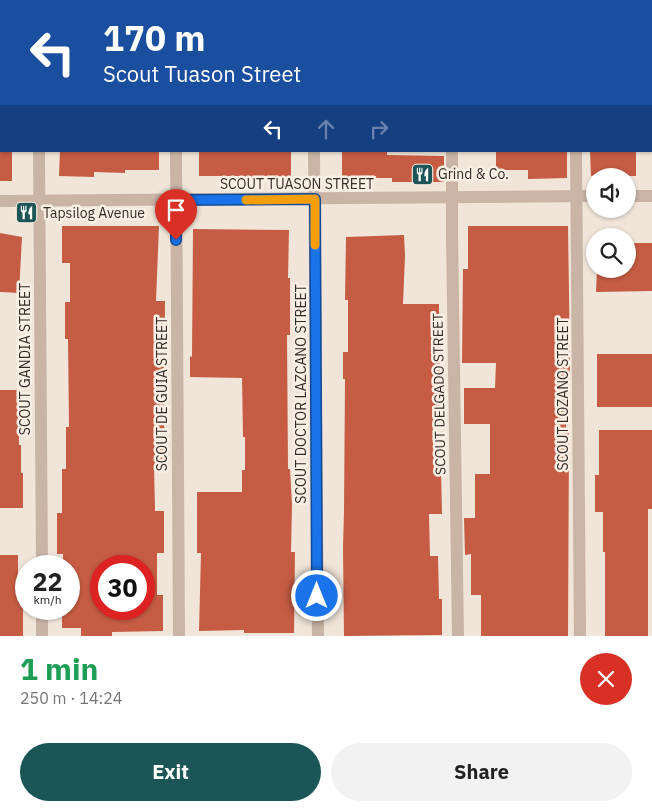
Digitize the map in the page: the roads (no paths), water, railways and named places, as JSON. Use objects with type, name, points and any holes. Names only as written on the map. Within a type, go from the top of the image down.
[{"type":"street","name":"SCOUT GANDIA STREET","points":[[39,152],[42,555]]},
{"type":"street","name":"SCOUT DE GUIA STREET","points":[[176,152],[179,636]]},
{"type":"street","name":"SCOUT DOCTOR LAZCANO STREET","points":[[314,152],[318,636]]},
{"type":"street","name":"SCOUT DELGADO STREET","points":[[452,152],[458,636]]},
{"type":"street","name":"SCOUT LOZANO STREET","points":[[576,152],[580,636]]},
{"type":"street","name":"SCOUT TUASON STREET","points":[[0,201],[586,196]]},
{"type":"street","points":[[636,196],[652,196]]},
{"type":"street","points":[[42,620],[42,636]]},
{"type":"place","name":"Grind & Co.","points":[[422,174]]},
{"type":"place","name":"Tapsilog Avenue","points":[[27,213]]}]
